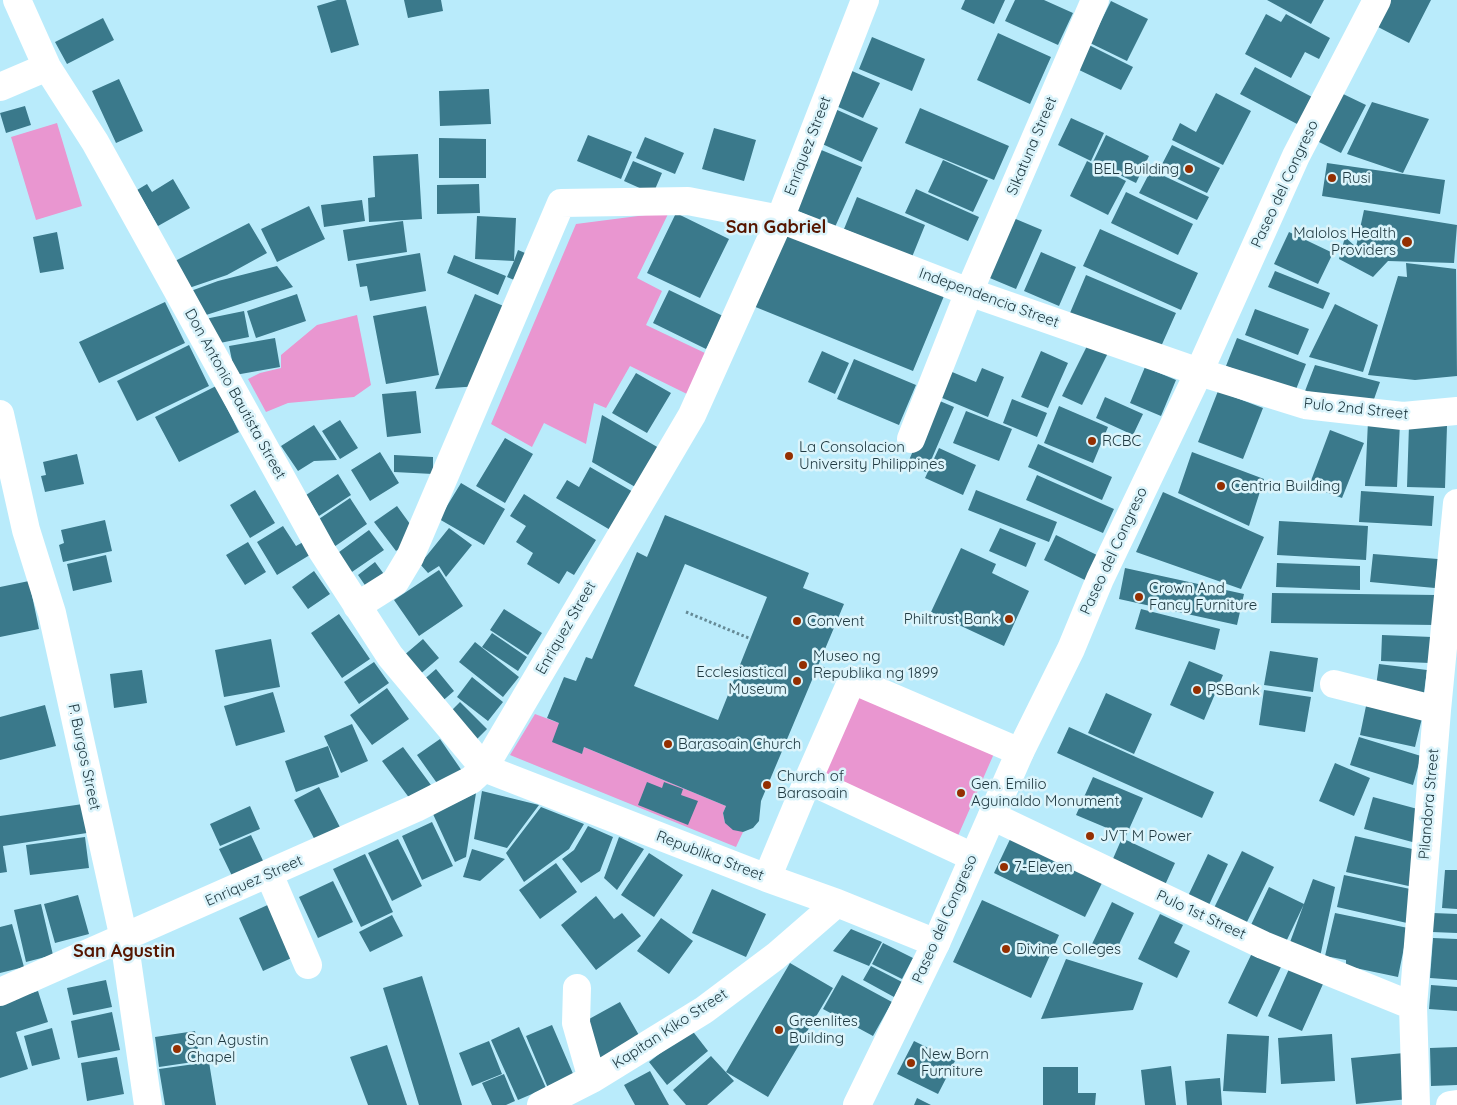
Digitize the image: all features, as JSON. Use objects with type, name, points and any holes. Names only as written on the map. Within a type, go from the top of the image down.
[{"type":"street","name":"Don Antonio Bautista Street","points":[[17,0],[47,67],[95,142],[322,551],[390,656],[484,768]]},
{"type":"street","name":"Enriquez Street","points":[[0,992],[124,939],[416,808],[472,780],[484,768],[692,414],[780,219],[865,0]]},
{"type":"street","name":"Sikatuna Street","points":[[911,438],[969,292],[1095,0]]},
{"type":"street","name":"Paseo del Congreso","points":[[857,1105],[936,943],[1020,752],[1071,649],[1100,579],[1199,372],[1296,156],[1377,0]]},
{"type":"street","points":[[0,87],[47,67]]},
{"type":"street","name":"Independencia Street","points":[[357,606],[395,582],[410,557],[562,203],[688,201],[780,219],[969,292],[1199,372]]},
{"type":"street","name":"Pulo 2nd Street","points":[[1199,372],[1305,406],[1403,416],[1457,411]]},
{"type":"street","name":"P. Burgos Street","points":[[0,414],[26,530],[52,613],[124,939],[148,1105]]},
{"type":"street","name":"Pilandora Street","points":[[1416,1105],[1413,1006],[1437,710],[1457,503]]},
{"type":"street","points":[[767,878],[852,680],[1020,752]]},
{"type":"street","points":[[1334,684],[1437,710]]},
{"type":"street","name":"Republika Street","points":[[484,768],[767,878],[837,903],[936,943]]},
{"type":"street","points":[[808,780],[973,857]]},
{"type":"street","name":"Pulo 1st Street","points":[[992,816],[1263,945],[1413,1006]]},
{"type":"street","points":[[270,874],[308,965]]},
{"type":"street","name":"Kapitan Kiko Street","points":[[541,1105],[592,1078],[704,1010],[776,956],[837,903]]},
{"type":"street","points":[[577,988],[576,1023],[592,1078]]},
{"type":"street","points":[[1450,1105],[1457,1104]]},
{"type":"path","points":[[686,612],[751,639]]},
{"type":"shaded area","points":[[57,123],[82,206],[36,220],[11,137]]},
{"type":"shaded area","points":[[669,212],[637,278],[662,291],[646,325],[705,353],[687,394],[630,366],[606,408],[594,403],[586,444],[544,423],[532,447],[491,424],[576,224]]},
{"type":"shaded area","points":[[357,315],[371,385],[354,397],[288,403],[266,412],[248,379],[260,373],[281,368],[281,355],[317,325]]},
{"type":"shaded area","points":[[857,689],[996,749],[957,838],[818,778]]},
{"type":"shaded area","points":[[535,714],[559,723],[582,753],[584,747],[726,806],[723,813],[725,823],[743,832],[736,847],[510,755]]},
{"type":"building","points":[[337,0],[346,0],[359,45],[331,53],[317,6]]},
{"type":"building","points":[[404,0],[441,0],[443,11],[408,18]]},
{"type":"building","points":[[965,0],[1005,0],[994,24],[961,9]]},
{"type":"building","points":[[1015,0],[1044,0],[1073,13],[1058,45],[1005,21]]},
{"type":"building","points":[[1267,0],[1324,0],[1311,24]]},
{"type":"building","points":[[1391,0],[1431,0],[1409,43],[1378,27]]},
{"type":"building","points":[[1111,1],[1148,19],[1127,61],[1090,43]]},
{"type":"building","points":[[1266,14],[1281,22],[1286,14],[1330,38],[1319,59],[1305,52],[1291,78],[1245,54]]},
{"type":"building","points":[[103,18],[114,40],[67,64],[55,42]]},
{"type":"building","points":[[998,33],[1051,57],[1030,104],[977,80]]},
{"type":"building","points":[[872,37],[925,59],[912,91],[859,69]]},
{"type":"building","points":[[1089,45],[1133,67],[1121,90],[1077,69]]},
{"type":"building","points":[[1255,67],[1314,98],[1299,125],[1240,94]]},
{"type":"building","points":[[852,71],[880,83],[863,118],[836,106]]},
{"type":"building","points":[[119,79],[143,131],[116,143],[92,91]]},
{"type":"building","points":[[489,89],[491,124],[440,126],[439,91]]},
{"type":"building","points":[[1339,92],[1366,105],[1341,153],[1315,140]]},
{"type":"building","points":[[1216,93],[1251,111],[1223,165],[1172,140],[1180,123],[1196,132]]},
{"type":"building","points":[[1372,102],[1429,119],[1403,173],[1347,154]]},
{"type":"building","points":[[25,106],[31,125],[6,133],[0,113]]},
{"type":"building","points":[[920,108],[1009,146],[994,180],[905,143]]},
{"type":"building","points":[[835,109],[878,128],[862,162],[820,143]]},
{"type":"building","points":[[1071,118],[1104,133],[1091,161],[1058,145]]},
{"type":"building","points":[[714,128],[756,140],[744,181],[702,169]]},
{"type":"building","points":[[588,135],[632,152],[621,179],[577,161]]},
{"type":"building","points":[[1106,135],[1149,156],[1136,183],[1093,162]]},
{"type":"building","points":[[645,137],[684,153],[675,174],[636,158]]},
{"type":"building","points":[[439,138],[486,139],[486,178],[439,178]]},
{"type":"building","name":"BEL Building","points":[[1172,145],[1220,168],[1207,193],[1159,170]]},
{"type":"building","points":[[819,149],[862,167],[835,227],[793,209]]},
{"type":"building","points":[[418,154],[422,219],[369,222],[368,198],[375,197],[373,156]]},
{"type":"building","points":[[943,160],[988,180],[973,212],[928,192]]},
{"type":"building","points":[[633,161],[662,173],[653,194],[624,181]]},
{"type":"building","points":[[1087,161],[1126,181],[1108,215],[1070,196]]},
{"type":"building","points":[[1327,163],[1445,180],[1440,214],[1322,196]]},
{"type":"building","points":[[1151,170],[1209,197],[1197,220],[1139,193]]},
{"type":"building","points":[[173,179],[190,208],[158,226],[137,190],[147,184],[152,192]]},
{"type":"building","points":[[479,184],[480,213],[437,214],[437,185]]},
{"type":"building","points":[[916,189],[979,217],[968,241],[905,213]]},
{"type":"building","points":[[1126,192],[1193,224],[1178,255],[1111,223]]},
{"type":"building","points":[[857,197],[925,225],[912,257],[844,229]]},
{"type":"building","points":[[362,200],[365,221],[324,227],[321,205]]},
{"type":"building","points":[[309,206],[325,239],[277,262],[261,229]]},
{"type":"building","name":"Malolos Health Providers","points":[[1364,210],[1457,225],[1454,263],[1388,261],[1373,277],[1339,259],[1345,237],[1356,247]]},
{"type":"building","points":[[676,213],[729,239],[700,298],[647,273]]},
{"type":"building","points":[[477,216],[516,218],[514,261],[475,259]]},
{"type":"building","points":[[1011,217],[1042,230],[1016,289],[985,276]]},
{"type":"building","points":[[403,221],[407,252],[348,261],[343,230]]},
{"type":"building","points":[[249,223],[267,253],[227,275],[189,288],[175,261]]},
{"type":"building","points":[[1100,229],[1198,273],[1181,310],[1083,266]]},
{"type":"building","points":[[784,230],[944,296],[913,371],[753,306]]},
{"type":"building","points":[[57,232],[64,269],[40,273],[33,237]]},
{"type":"building","points":[[1289,232],[1333,253],[1318,284],[1274,264]]},
{"type":"building","points":[[518,250],[537,258],[526,285],[507,277]]},
{"type":"building","points":[[1041,252],[1076,267],[1059,306],[1024,291]]},
{"type":"building","points":[[420,253],[426,291],[370,301],[367,286],[360,287],[356,264]]},
{"type":"building","points":[[454,255],[506,276],[498,295],[447,273]]},
{"type":"building","points":[[1406,263],[1456,269],[1457,376],[1415,380],[1368,375],[1398,276],[1407,277]]},
{"type":"building","points":[[277,266],[293,287],[203,316],[188,292],[218,281]]},
{"type":"building","points":[[1275,271],[1330,293],[1323,309],[1268,287]]},
{"type":"building","points":[[1086,275],[1176,313],[1159,351],[1070,313]]},
{"type":"building","points":[[669,290],[723,316],[706,349],[653,323]]},
{"type":"building","points":[[297,294],[306,321],[256,338],[247,311]]},
{"type":"building","points":[[475,294],[513,310],[480,386],[435,389]]},
{"type":"building","points":[[165,302],[185,343],[99,383],[79,342]]},
{"type":"building","points":[[1335,304],[1378,325],[1363,372],[1309,357]]},
{"type":"building","points":[[426,306],[439,375],[386,384],[373,316]]},
{"type":"building","points":[[1255,309],[1309,329],[1298,355],[1245,335]]},
{"type":"building","points":[[244,311],[249,337],[220,343],[205,319]]},
{"type":"building","points":[[275,338],[280,367],[235,375],[229,346]]},
{"type":"building","points":[[1237,338],[1306,364],[1295,392],[1226,366]]},
{"type":"building","points":[[1088,344],[1108,353],[1082,405],[1062,396]]},
{"type":"building","points":[[189,345],[209,386],[137,421],[117,381]]},
{"type":"building","points":[[822,351],[849,363],[835,394],[808,382]]},
{"type":"building","points":[[1041,351],[1068,363],[1048,408],[1021,397]]},
{"type":"building","points":[[854,359],[916,385],[899,425],[837,399]]},
{"type":"building","points":[[1315,365],[1380,382],[1373,402],[1305,391]]},
{"type":"building","points":[[1145,367],[1176,380],[1161,416],[1130,403]]},
{"type":"building","points":[[982,368],[1004,377],[988,417],[935,395],[945,369],[976,382]]},
{"type":"building","points":[[636,373],[671,393],[647,433],[612,413]]},
{"type":"building","points":[[216,386],[239,432],[179,462],[155,417]]},
{"type":"building","points":[[416,391],[421,433],[387,437],[382,394]]},
{"type":"building","points":[[1218,391],[1263,408],[1243,459],[1198,442]]},
{"type":"building","points":[[1105,397],[1143,414],[1133,435],[1096,418]]},
{"type":"building","points":[[935,399],[954,407],[926,472],[907,465]]},
{"type":"building","points":[[1012,399],[1047,413],[1037,437],[1003,423]]},
{"type":"building","points":[[1059,406],[1108,427],[1093,463],[1044,443]]},
{"type":"building","points":[[966,411],[1012,429],[999,461],[953,443]]},
{"type":"building","points":[[602,415],[659,448],[637,488],[592,462]]},
{"type":"building","points":[[340,420],[358,448],[340,459],[322,431]]},
{"type":"building","points":[[1368,421],[1400,423],[1397,487],[1365,486]]},
{"type":"building","points":[[314,425],[337,460],[314,461],[298,471],[281,446]]},
{"type":"building","points":[[1409,425],[1447,426],[1445,488],[1407,487]]},
{"type":"building","points":[[1330,430],[1364,443],[1342,498],[1309,486]]},
{"type":"building","points":[[505,438],[533,454],[505,503],[476,486]]},
{"type":"building","points":[[1038,444],[1112,477],[1102,500],[1028,467]]},
{"type":"building","points":[[939,448],[976,465],[963,495],[925,478]]},
{"type":"building","points":[[380,452],[399,483],[370,501],[351,470]]},
{"type":"building","name":"Centria Building","points":[[1192,452],[1264,479],[1249,526],[1178,493]]},
{"type":"building","points":[[77,454],[84,484],[45,492],[41,476],[46,475],[43,462]]},
{"type":"building","points":[[394,455],[433,457],[433,474],[394,472]]},
{"type":"building","points":[[590,467],[635,493],[612,531],[556,498],[567,480],[579,487]]},
{"type":"building","points":[[338,474],[351,495],[319,516],[306,495]]},
{"type":"building","points":[[1037,475],[1114,509],[1103,533],[1026,500]]},
{"type":"building","points":[[461,483],[505,509],[484,545],[439,519]]},
{"type":"building","points":[[255,490],[275,523],[250,538],[230,505]]},
{"type":"building","points":[[976,490],[1057,522],[1049,542],[968,510]]},
{"type":"building","points":[[1361,491],[1434,496],[1432,526],[1359,522]]},
{"type":"building","points":[[1163,492],[1264,537],[1241,589],[1136,552]]},
{"type":"building","points":[[524,494],[596,540],[574,575],[567,571],[559,584],[527,564],[533,553],[516,542],[526,526],[510,516]]},
{"type":"building","points":[[350,498],[367,524],[334,547],[316,521]]},
{"type":"building","points":[[397,506],[418,535],[396,551],[374,522]]},
{"type":"building","points":[[665,515],[809,573],[803,588],[844,604],[761,801],[759,821],[753,828],[743,832],[733,830],[725,823],[723,813],[726,806],[584,747],[582,754],[552,742],[559,723],[547,718],[564,677],[576,681],[586,657],[592,659],[637,552],[647,557]],"holes":[[[685,564],[767,597],[718,720],[634,686]]]},
{"type":"building","points":[[105,520],[112,551],[63,562],[59,545],[64,543],[61,530]]},
{"type":"building","points":[[1279,521],[1368,526],[1366,560],[1277,555]]},
{"type":"building","points":[[283,526],[296,546],[305,541],[313,553],[277,575],[257,542]]},
{"type":"building","points":[[449,528],[472,545],[446,577],[439,566],[428,573],[420,564]]},
{"type":"building","points":[[1000,528],[1036,543],[1026,567],[989,551]]},
{"type":"building","points":[[369,530],[384,550],[349,574],[335,555]]},
{"type":"building","points":[[1056,535],[1101,557],[1089,582],[1044,560]]},
{"type":"building","points":[[248,542],[266,572],[245,585],[226,555]]},
{"type":"building","points":[[961,548],[996,564],[992,573],[1029,591],[1004,646],[931,612]]},
{"type":"building","points":[[1373,554],[1438,559],[1435,588],[1370,582]]},
{"type":"building","points":[[106,555],[112,582],[73,591],[67,564]]},
{"type":"building","points":[[375,562],[389,581],[371,594],[358,575]]},
{"type":"building","points":[[1277,563],[1360,566],[1360,590],[1276,587]]},
{"type":"building","points":[[1125,568],[1244,594],[1237,625],[1119,599]]},
{"type":"building","points":[[439,570],[463,606],[419,636],[394,600]]},
{"type":"building","points":[[314,571],[330,594],[308,609],[292,587]]},
{"type":"building","points":[[29,581],[39,629],[0,637],[0,587]]},
{"type":"building","points":[[1272,593],[1437,595],[1436,625],[1271,623]]},
{"type":"building","points":[[504,609],[542,633],[528,655],[490,630]]},
{"type":"building","points":[[1141,609],[1220,629],[1215,650],[1135,629]]},
{"type":"building","points":[[339,614],[370,659],[342,678],[311,633]]},
{"type":"building","points":[[492,633],[527,657],[518,671],[482,647]]},
{"type":"building","points":[[1382,635],[1432,637],[1430,663],[1381,661]]},
{"type":"building","points":[[271,639],[280,687],[224,697],[215,650]]},
{"type":"building","points":[[423,639],[439,658],[418,676],[402,657]]},
{"type":"building","points":[[475,642],[519,677],[503,697],[459,662]]},
{"type":"building","points":[[1270,651],[1318,658],[1313,692],[1264,685]]},
{"type":"building","name":"PSBank","points":[[1189,661],[1223,675],[1204,720],[1170,705]]},
{"type":"building","points":[[374,662],[389,683],[359,704],[344,682]]},
{"type":"building","points":[[1379,664],[1427,670],[1423,700],[1375,694]]},
{"type":"building","points":[[436,669],[454,691],[439,704],[421,682]]},
{"type":"building","points":[[142,670],[147,703],[114,708],[110,674]]},
{"type":"building","points":[[472,677],[503,702],[488,721],[457,697]]},
{"type":"building","points":[[387,688],[409,719],[372,745],[350,715]]},
{"type":"building","points":[[1264,690],[1311,697],[1305,732],[1259,725]]},
{"type":"building","points":[[273,692],[285,732],[236,746],[224,706]]},
{"type":"building","points":[[1106,693],[1152,714],[1134,754],[1088,733]]},
{"type":"building","points":[[460,702],[487,729],[473,743],[446,716]]},
{"type":"building","points":[[45,705],[56,746],[0,760],[0,717]]},
{"type":"building","points":[[1366,706],[1422,718],[1415,747],[1360,735]]},
{"type":"building","points":[[352,724],[368,761],[341,773],[324,736]]},
{"type":"building","points":[[1069,727],[1214,792],[1202,818],[1057,753]]},
{"type":"building","points":[[1359,737],[1421,756],[1413,785],[1350,765]]},
{"type":"building","points":[[440,739],[462,771],[439,786],[417,755]]},
{"type":"building","points":[[328,746],[339,777],[296,792],[285,761]]},
{"type":"building","points":[[403,747],[431,785],[410,799],[382,761]]},
{"type":"building","points":[[1335,763],[1370,778],[1354,816],[1319,801]]},
{"type":"building","points":[[1093,777],[1143,798],[1126,836],[1076,815]]},
{"type":"building","points":[[647,782],[662,788],[664,782],[683,789],[681,795],[698,801],[688,825],[638,805]]},
{"type":"building","points":[[319,787],[343,833],[318,846],[294,800]]},
{"type":"building","points":[[482,791],[539,805],[507,848],[474,839]]},
{"type":"building","points":[[476,793],[466,857],[455,862],[433,814]]},
{"type":"building","points":[[1373,797],[1425,811],[1416,843],[1364,829]]},
{"type":"building","points":[[83,804],[87,833],[3,846],[7,872],[0,873],[0,816]]},
{"type":"building","points":[[250,806],[260,829],[220,846],[210,824]]},
{"type":"building","points":[[541,807],[584,824],[569,849],[524,882],[506,853]]},
{"type":"building","points":[[432,822],[453,866],[422,880],[402,836]]},
{"type":"building","points":[[588,826],[613,837],[600,871],[581,883],[562,859],[574,850]]},
{"type":"building","points":[[1013,833],[1105,877],[1085,917],[994,873]]},
{"type":"building","points":[[251,835],[265,865],[234,880],[219,849]]},
{"type":"building","points":[[1355,836],[1421,851],[1413,887],[1346,872]]},
{"type":"building","points":[[85,837],[89,868],[30,875],[26,845]]},
{"type":"building","points":[[619,837],[644,849],[617,890],[604,878]]},
{"type":"building","points":[[1122,838],[1175,863],[1165,885],[1112,861]]},
{"type":"building","points":[[398,839],[422,886],[392,901],[368,853]]},
{"type":"building","points":[[472,849],[505,859],[480,881],[463,877]]},
{"type":"building","points":[[1242,851],[1274,867],[1245,926],[1213,910]]},
{"type":"building","points":[[649,853],[683,875],[654,917],[621,895]]},
{"type":"building","points":[[365,854],[393,912],[361,927],[333,869]]},
{"type":"building","points":[[1208,854],[1228,864],[1209,905],[1188,896]]},
{"type":"building","points":[[556,863],[577,892],[540,919],[519,890]]},
{"type":"building","points":[[1445,870],[1457,870],[1457,909],[1442,908]]},
{"type":"building","points":[[1344,875],[1415,890],[1407,923],[1337,907]]},
{"type":"building","points":[[1313,879],[1335,887],[1320,957],[1289,945]]},
{"type":"building","points":[[333,881],[353,922],[318,938],[299,897]]},
{"type":"building","points":[[1269,887],[1304,904],[1285,944],[1250,927]]},
{"type":"building","points":[[712,889],[766,914],[746,957],[692,933]]},
{"type":"building","points":[[78,895],[89,934],[55,943],[44,904]]},
{"type":"building","points":[[596,896],[614,919],[622,913],[641,936],[596,970],[561,925]]},
{"type":"building","name":"Divine Colleges","points":[[982,900],[1059,935],[1031,998],[953,962]]},
{"type":"building","points":[[1112,902],[1134,913],[1114,955],[1092,944]]},
{"type":"building","points":[[272,903],[296,956],[263,971],[239,918]]},
{"type":"building","points":[[41,904],[53,955],[26,962],[14,910]]},
{"type":"building","points":[[1335,913],[1408,928],[1398,977],[1346,966],[1346,960],[1325,956]]},
{"type":"building","points":[[1433,913],[1457,914],[1457,933],[1432,932]]},
{"type":"building","points":[[1160,914],[1183,925],[1174,943],[1190,951],[1177,978],[1138,959]]},
{"type":"building","points":[[392,915],[403,936],[370,952],[359,932]]},
{"type":"building","points":[[661,918],[693,941],[669,974],[637,951]]},
{"type":"building","points":[[12,924],[24,967],[0,973],[0,927]]},
{"type":"building","points":[[851,929],[882,942],[869,966],[833,951]]},
{"type":"building","points":[[1433,938],[1457,939],[1457,980],[1430,978]]},
{"type":"building","points":[[883,943],[913,958],[902,979],[872,964]]},
{"type":"building","points":[[1252,953],[1281,967],[1257,1017],[1228,1003]]},
{"type":"building","points":[[1066,959],[1143,983],[1133,1010],[1041,1019]]},
{"type":"building","name":"Greenlites Building","points":[[790,963],[833,988],[768,1097],[726,1072]]},
{"type":"building","points":[[871,966],[902,982],[894,997],[863,980]]},
{"type":"building","points":[[1289,969],[1323,984],[1302,1031],[1268,1016]]},
{"type":"building","points":[[842,975],[892,1002],[873,1036],[823,1009]]},
{"type":"building","points":[[422,976],[462,1105],[419,1105],[383,988]]},
{"type":"building","points":[[106,980],[112,1007],[73,1015],[67,988]]},
{"type":"building","points":[[1431,985],[1457,987],[1457,1011],[1429,1009]]},
{"type":"building","points":[[38,991],[48,1022],[16,1032],[28,1069],[0,1078],[0,1003]]},
{"type":"building","points":[[620,1002],[640,1037],[600,1059],[580,1024]]},
{"type":"building","points":[[112,1012],[120,1050],[78,1058],[71,1021]]},
{"type":"building","points":[[552,1025],[574,1076],[548,1088],[526,1036]]},
{"type":"building","points":[[519,1027],[546,1088],[518,1100],[491,1040]]},
{"type":"building","points":[[52,1028],[60,1059],[32,1066],[24,1036]]},
{"type":"building","points":[[691,1029],[708,1051],[667,1085],[649,1062]]},
{"type":"building","name":"San Agustin Chapel","points":[[195,1031],[200,1061],[159,1067],[155,1037]]},
{"type":"building","points":[[1227,1034],[1269,1036],[1266,1093],[1223,1091]]},
{"type":"building","points":[[1332,1034],[1335,1081],[1281,1084],[1278,1038]]},
{"type":"building","points":[[489,1041],[502,1074],[472,1086],[459,1053]]},
{"type":"building","points":[[914,1041],[955,1061],[938,1094],[897,1074]]},
{"type":"building","points":[[387,1045],[407,1105],[368,1105],[350,1057]]},
{"type":"building","points":[[1457,1047],[1457,1085],[1431,1086],[1430,1048]]},
{"type":"building","points":[[1404,1053],[1409,1099],[1356,1104],[1351,1058]]},
{"type":"building","points":[[711,1056],[734,1081],[707,1105],[686,1105],[673,1090]]},
{"type":"building","points":[[117,1057],[124,1094],[87,1101],[81,1063]]},
{"type":"building","points":[[209,1062],[216,1105],[165,1105],[159,1069]]},
{"type":"building","points":[[1171,1066],[1176,1105],[1145,1105],[1141,1070]]},
{"type":"building","points":[[1043,1067],[1078,1067],[1078,1093],[1096,1093],[1095,1105],[1043,1105]]},
{"type":"building","points":[[650,1071],[669,1105],[635,1105],[624,1085]]},
{"type":"building","points":[[504,1074],[515,1101],[506,1105],[492,1105],[482,1083]]},
{"type":"building","points":[[1220,1078],[1222,1105],[1187,1105],[1185,1081]]},
{"type":"building","points":[[917,1098],[931,1105],[914,1105]]},
{"type":"place","name":"BEL Building","points":[[1189,169]]},
{"type":"place","name":"Rusi","points":[[1332,178]]},
{"type":"place","name":"Malolos Health Providers","points":[[1407,242]]},
{"type":"place","name":"RCBC","points":[[1092,441]]},
{"type":"place","name":"La Consolacion University Philippines","points":[[789,456]]},
{"type":"place","name":"Centria Building","points":[[1221,486]]},
{"type":"place","name":"Crown And Fancy Furniture","points":[[1139,597]]},
{"type":"place","name":"Philtrust Bank","points":[[1009,619]]},
{"type":"place","name":"Convent","points":[[797,621]]},
{"type":"place","name":"Museo ng Republika ng 1899","points":[[803,665]]},
{"type":"place","name":"Ecclesiastical Museum","points":[[797,681]]},
{"type":"place","name":"PSBank","points":[[1197,690]]},
{"type":"place","name":"Barasoain Church","points":[[668,744]]},
{"type":"place","name":"Church of Barasoain","points":[[767,785]]},
{"type":"place","name":"Gen. Emilio Aguinaldo Monument","points":[[961,793]]},
{"type":"place","name":"JVT M Power","points":[[1090,836]]},
{"type":"place","name":"7-Eleven","points":[[1004,867]]},
{"type":"place","name":"Divine Colleges","points":[[1006,949]]},
{"type":"place","name":"Greenlites Building","points":[[779,1030]]},
{"type":"place","name":"San Agustin Chapel","points":[[177,1049]]},
{"type":"place","name":"New Born Furniture","points":[[911,1063]]},
{"type":"district","name":"San Gabriel","points":[[776,228]]},
{"type":"district","name":"San Agustin","points":[[124,952]]}]
